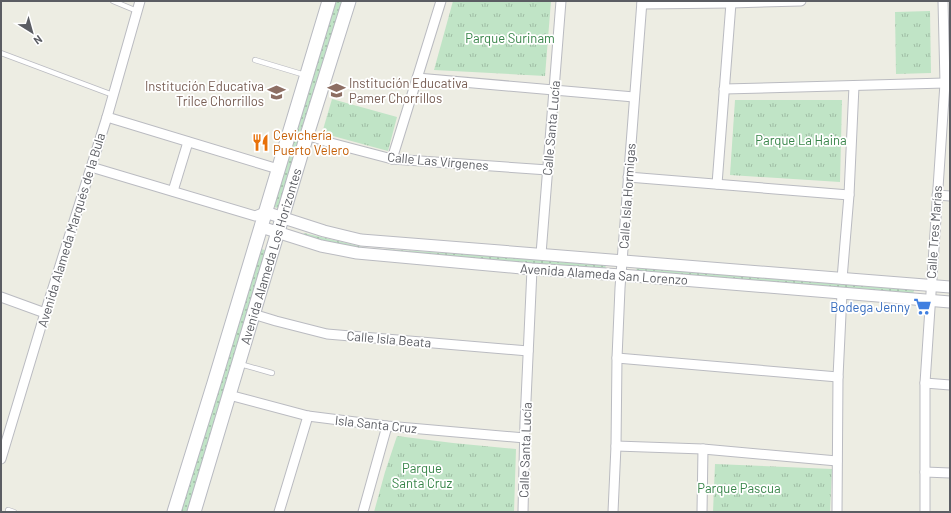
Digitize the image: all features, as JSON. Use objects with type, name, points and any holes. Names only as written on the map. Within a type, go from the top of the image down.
[{"type":"main road","name":"Avenida Alameda Los Horizontes","points":[[174,512],[260,218],[278,170],[329,1]]},
{"type":"main road","name":"Avenida Alameda Los Horizontes","points":[[194,512],[307,135],[349,1]]},
{"type":"street","name":"Avenida Alameda Marqués de la Bula","points":[[1,459],[114,94],[140,1]]},
{"type":"street","points":[[392,159],[441,1]]},
{"type":"street","name":"Calle Santa Lucía","points":[[541,254],[561,1]]},
{"type":"street","points":[[642,3],[801,1]]},
{"type":"street","name":"Calle Tres Marías","points":[[924,512],[926,472],[925,383],[945,83],[943,1]]},
{"type":"street","name":"Calle Isla Hormigas","points":[[613,512],[621,275],[642,3]]},
{"type":"street","points":[[717,184],[731,3]]},
{"type":"street","points":[[417,78],[634,96]]},
{"type":"street","points":[[724,89],[945,83]]},
{"type":"street","points":[[842,279],[849,195],[854,86]]},
{"type":"street","points":[[107,116],[278,170]]},
{"type":"street","name":"Calle Las Vírgenes","points":[[307,135],[392,159],[548,170]]},
{"type":"street","points":[[172,191],[188,142]]},
{"type":"street","points":[[91,167],[260,218]]},
{"type":"street","points":[[628,177],[849,195]]},
{"type":"street","points":[[937,195],[950,196]]},
{"type":"street","name":"Avenida Alameda San Lorenzo","points":[[260,218],[282,218],[324,232],[361,240],[950,287]]},
{"type":"street","name":"Avenida Alameda San Lorenzo","points":[[260,218],[278,232],[321,246],[357,253],[532,269],[950,302]]},
{"type":"street","name":"Calle Santa Lucía","points":[[523,512],[532,269]]},
{"type":"street","points":[[836,512],[838,378],[842,293]]},
{"type":"street","points":[[1,297],[45,313]]},
{"type":"street","name":"Calle Isla Beata","points":[[253,314],[327,334],[528,351]]},
{"type":"street","points":[[617,358],[838,378]]},
{"type":"street","points":[[925,383],[950,385]]},
{"type":"street","name":"Isla Santa Cruz","points":[[229,395],[308,416],[387,426],[525,438]]},
{"type":"street","points":[[279,512],[308,416]]},
{"type":"street","points":[[363,512],[387,426]]},
{"type":"street","points":[[616,446],[703,449],[837,461]]},
{"type":"street","points":[[702,512],[703,449]]},
{"type":"street","points":[[926,472],[950,473]]},
{"type":"lane","points":[[113,1],[137,11]]},
{"type":"lane","points":[[1,53],[114,94]]},
{"type":"lane","points":[[256,60],[306,76]]},
{"type":"lane","points":[[238,363],[272,373]]},
{"type":"green space","points":[[333,1],[344,1],[281,209],[271,206]]},
{"type":"green space","name":"Parque Surinam","points":[[453,1],[551,1],[545,76],[434,70]]},
{"type":"green space","points":[[930,11],[931,73],[896,74],[895,12]]},
{"type":"green space","points":[[332,99],[397,117],[388,151],[322,133]]},
{"type":"green space","name":"Parque La Haina","points":[[735,100],[842,100],[840,182],[730,175]]},
{"type":"green space","points":[[304,233],[367,248],[606,263],[605,271],[367,253],[302,238]]},
{"type":"green space","points":[[258,248],[268,251],[189,512],[179,512]]},
{"type":"green space","points":[[637,266],[914,289],[913,296],[636,273]]},
{"type":"green space","name":"Parque Santa Cruz","points":[[397,436],[516,449],[514,512],[374,512]]},
{"type":"green space","name":"Parque Pascua","points":[[715,464],[832,469],[830,512],[713,512]]},
{"type":"place","name":"Institución Educativa Pamer Chorrillos","points":[[336,90]]},
{"type":"place","name":"Institución Educativa Trilce Chorrillos","points":[[277,93]]},
{"type":"place","name":"Cevichería Puerto Velero","points":[[260,142]]},
{"type":"place","name":"Bodega Jenny","points":[[923,307]]}]
